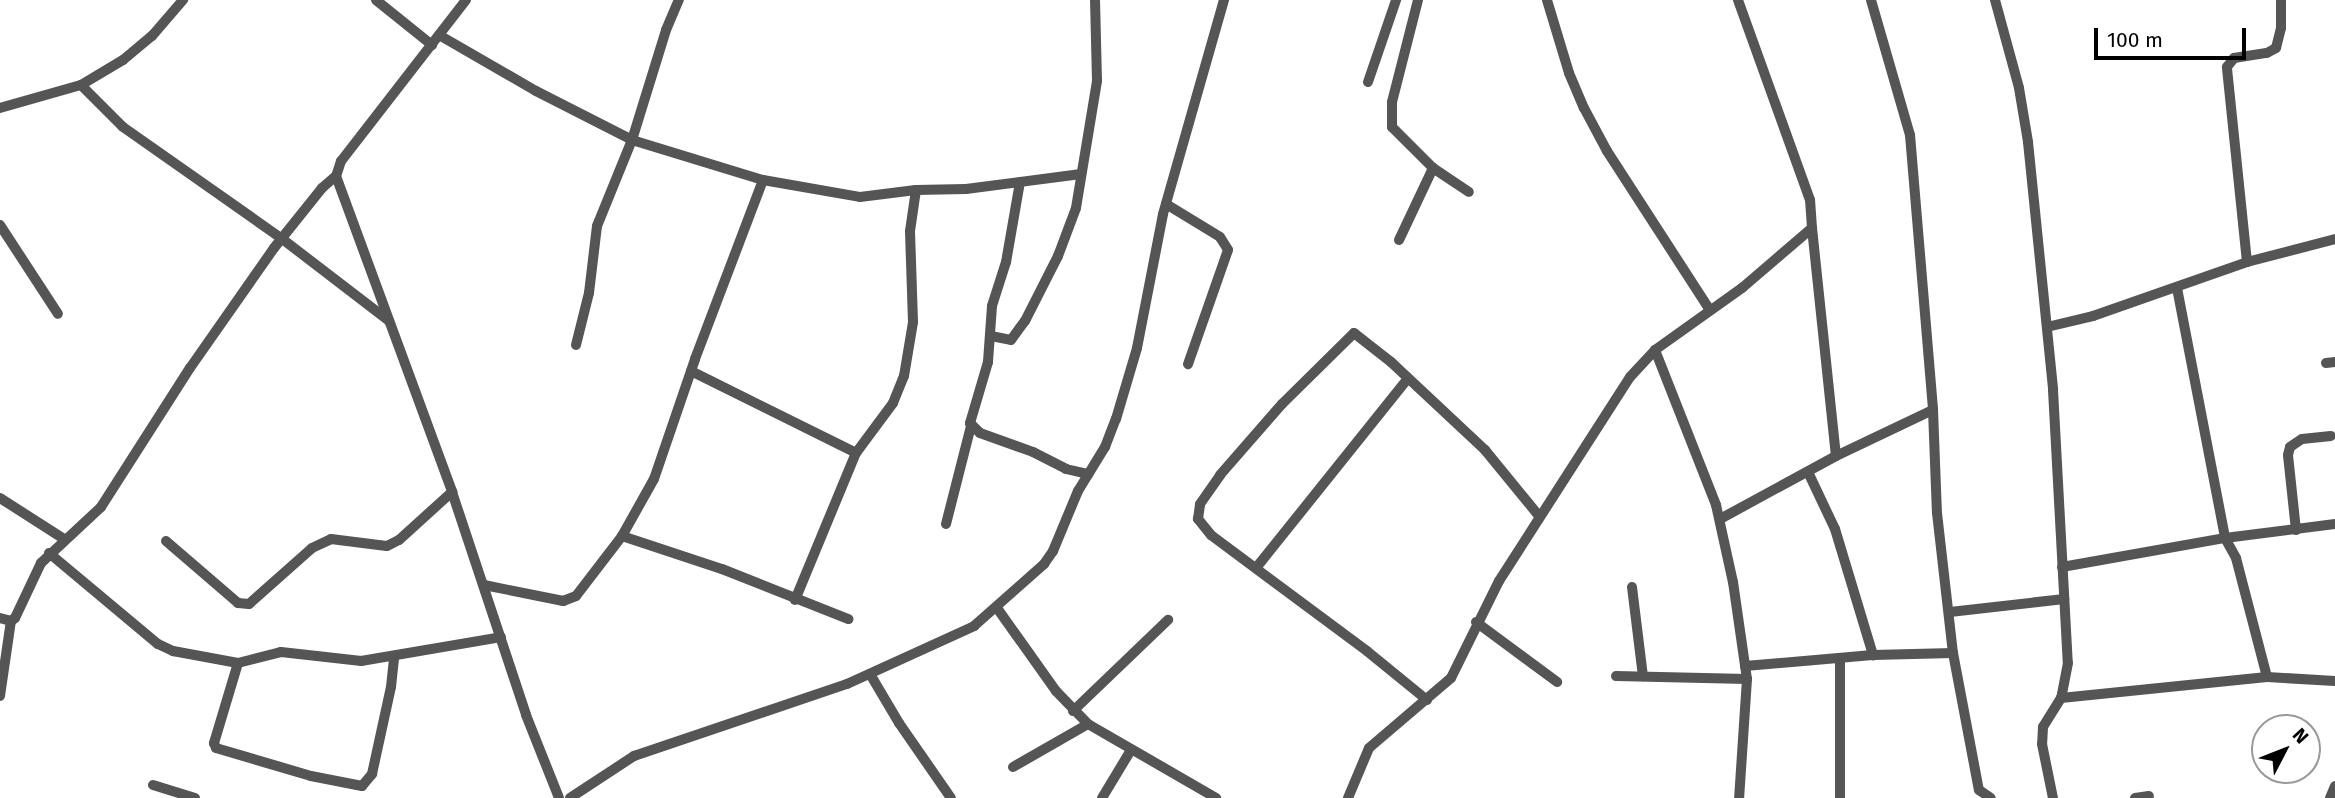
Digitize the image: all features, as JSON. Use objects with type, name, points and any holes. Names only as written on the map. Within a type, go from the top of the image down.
[{"type":"street","points":[[0,108],[81,85],[123,60],[152,36],[183,0]]},
{"type":"street","points":[[376,0],[432,45]]},
{"type":"street","points":[[0,696],[5,620],[15,618],[49,554],[101,507],[190,368],[281,238],[322,188],[336,176],[348,153],[466,0]]},
{"type":"street","points":[[576,345],[589,293],[597,226],[632,140],[666,30],[679,0]]},
{"type":"street","points":[[991,336],[1011,340],[1025,321],[1062,246],[1079,197],[1097,81],[1095,0]]},
{"type":"street","points":[[570,798],[634,756],[870,674],[974,626],[997,608],[1049,558],[1088,474],[1105,447],[1124,394],[1137,348],[1166,205],[1224,0]]},
{"type":"street","points":[[1368,82],[1396,0]]},
{"type":"street","points":[[1418,0],[1392,102],[1392,127],[1433,168],[1469,192]]},
{"type":"street","points":[[1547,0],[1569,73],[1590,119],[1631,190],[1710,310]]},
{"type":"street","points":[[1738,0],[1810,200],[1836,456]]},
{"type":"street","points":[[1871,0],[1910,135],[1933,410],[1937,513],[1953,653],[1979,790],[1990,798]]},
{"type":"street","points":[[1995,0],[2017,77],[2028,142],[2047,327],[2068,663],[2061,698],[2045,721],[2042,736],[2053,798]]},
{"type":"street","points":[[2247,262],[2227,67],[2234,58],[2267,53],[2276,48],[2281,28],[2281,0]]},
{"type":"street","points":[[439,35],[536,91],[632,140],[764,180],[850,196],[966,189],[1081,174]]},
{"type":"street","points":[[81,85],[123,127],[281,238],[389,321]]},
{"type":"street","points":[[1399,240],[1433,168]]},
{"type":"street","points":[[336,176],[452,492],[526,715],[559,798]]},
{"type":"street","points":[[484,585],[563,601],[576,596],[622,536],[654,479],[691,372],[764,180]]},
{"type":"street","points":[[946,524],[971,426],[970,418],[982,385],[991,336],[992,306],[1006,262],[1020,182]]},
{"type":"street","points":[[795,600],[856,453],[893,403],[907,360],[913,322],[911,231],[916,190]]},
{"type":"street","points":[[1166,205],[1220,237],[1228,250],[1188,364]]},
{"type":"street","points":[[0,225],[58,314]]},
{"type":"street","points":[[1348,798],[1369,748],[1451,678],[1476,622],[1539,516],[1614,400],[1655,350],[1774,262],[1812,228]]},
{"type":"street","points":[[2047,327],[2093,316],[2247,262],[2335,239]]},
{"type":"street","points":[[2177,288],[2225,538],[2236,558],[2267,677]]},
{"type":"street","points":[[1427,700],[1367,651],[1211,536],[1198,519],[1198,509],[1220,475],[1282,404],[1351,334],[1360,335],[1485,450],[1539,516]]},
{"type":"street","points":[[1655,350],[1720,519],[1747,679],[1739,798]]},
{"type":"street","points":[[691,372],[856,453]]},
{"type":"street","points":[[1256,568],[1408,378]]},
{"type":"street","points":[[1720,519],[1836,456],[1933,410]]},
{"type":"street","points":[[971,426],[1066,469],[1088,474]]},
{"type":"street","points":[[2296,530],[2288,455],[2290,447],[2302,439],[2331,436]]},
{"type":"street","points":[[1808,472],[1835,529],[1873,655]]},
{"type":"street","points":[[166,541],[238,603],[248,604],[313,548],[331,539],[387,546],[399,540],[452,492]]},
{"type":"street","points":[[0,498],[64,539]]},
{"type":"street","points":[[2062,567],[2225,538],[2335,524]]},
{"type":"street","points":[[622,536],[722,569],[848,619]]},
{"type":"street","points":[[49,554],[158,644],[173,652],[238,663],[281,652],[360,661],[501,637]]},
{"type":"street","points":[[1632,587],[1643,676]]},
{"type":"street","points":[[1950,612],[2064,598]]},
{"type":"street","points":[[997,608],[1073,711],[1088,724],[1216,798]]},
{"type":"street","points":[[1073,711],[1168,620]]},
{"type":"street","points":[[1476,622],[1557,682]]},
{"type":"street","points":[[1745,666],[1873,655],[1953,653]]},
{"type":"street","points":[[238,663],[214,743],[216,748],[311,776],[362,786],[372,774],[394,657]]},
{"type":"street","points":[[1840,658],[1840,798]]},
{"type":"street","points":[[870,674],[899,723],[951,798]]},
{"type":"street","points":[[1616,676],[1747,679]]},
{"type":"street","points":[[2061,698],[2267,677],[2335,681]]},
{"type":"street","points":[[1013,767],[1088,724]]},
{"type":"street","points":[[1102,798],[1131,750]]},
{"type":"street","points":[[153,785],[195,798]]},
{"type":"street","points":[[2330,798],[2335,786]]},
{"type":"street","points":[[2135,798],[2149,796]]}]
